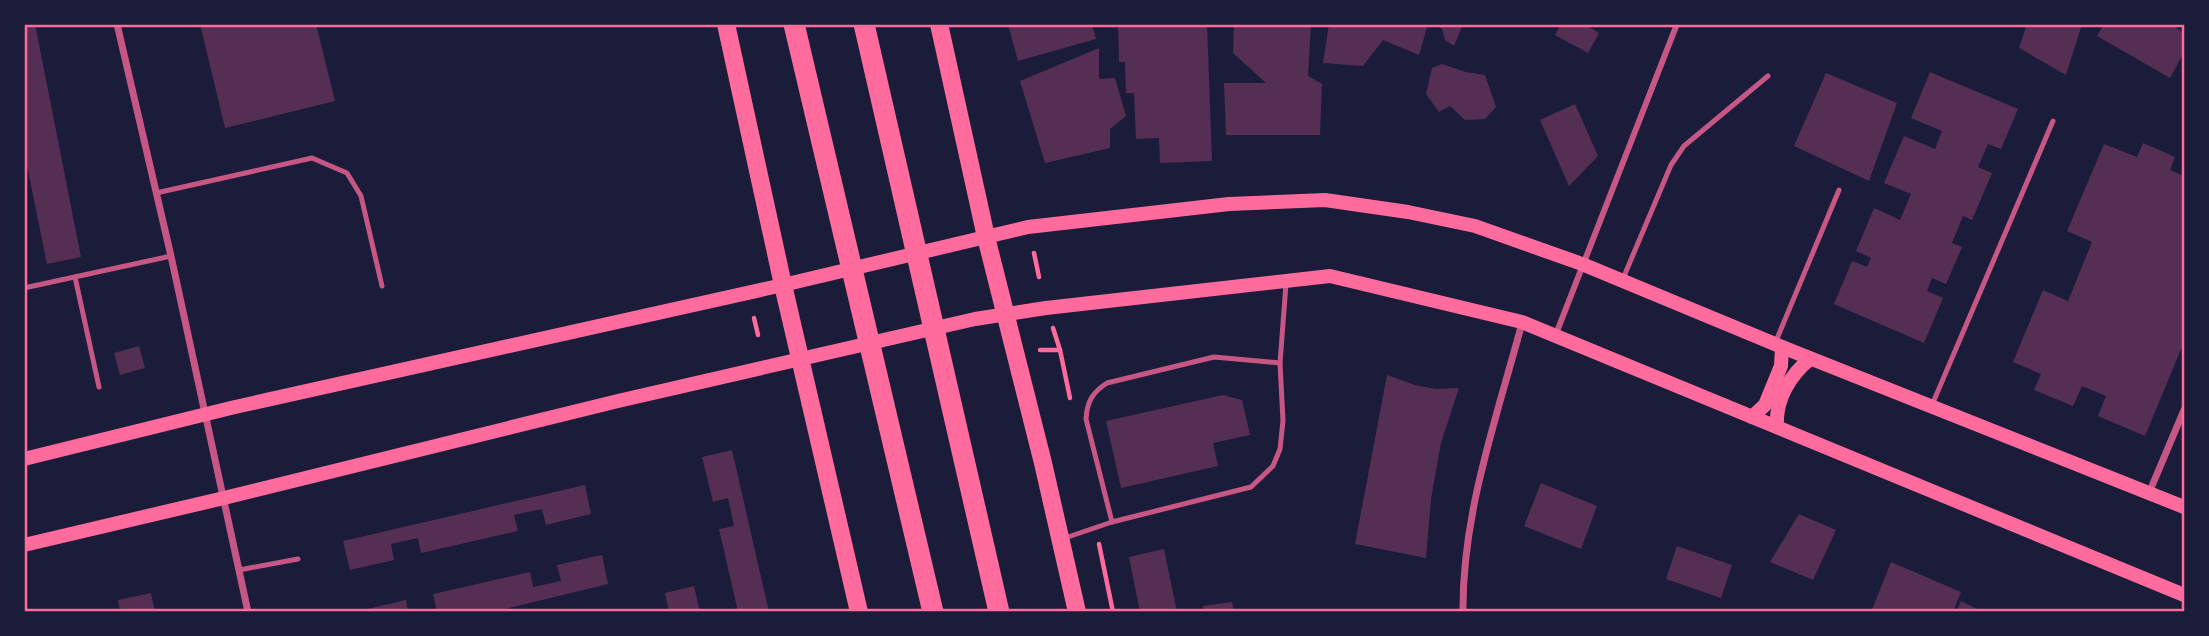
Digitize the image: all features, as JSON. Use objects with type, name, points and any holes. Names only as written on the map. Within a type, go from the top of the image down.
[{"type":"highway","points":[[794,24],[933,611]]},
{"type":"highway","points":[[864,24],[999,611]]},
{"type":"main road","points":[[726,24],[859,611]]},
{"type":"main road","points":[[939,24],[986,237],[1077,611]]},
{"type":"main road","points":[[24,459],[1028,227],[1229,204],[1325,200],[1408,212],[1475,226],[1582,264],[1810,359],[2185,507]]},
{"type":"main road","points":[[24,545],[800,358],[975,319],[1006,313],[1330,276],[1522,322],[2185,595]]},
{"type":"main road","points":[[1752,417],[1765,405],[1781,366],[1778,346]]},
{"type":"main road","points":[[1777,427],[1776,412],[1794,372],[1810,359]]},
{"type":"street","points":[[117,24],[171,256],[248,611]]},
{"type":"street","points":[[1555,336],[1676,24]]},
{"type":"street","points":[[1463,611],[1465,564],[1473,509],[1522,322]]},
{"type":"street","points":[[2149,493],[2185,410]]},
{"type":"lane","points":[[1622,281],[1671,164],[1684,146],[1768,76]]},
{"type":"lane","points":[[1931,407],[2053,121]]},
{"type":"lane","points":[[156,193],[312,158],[347,173],[361,196],[382,286]]},
{"type":"lane","points":[[1778,346],[1839,190]]},
{"type":"lane","points":[[24,288],[171,256]]},
{"type":"lane","points":[[75,277],[99,387]]},
{"type":"lane","points":[[1060,540],[1112,522],[1251,487],[1273,466],[1280,449],[1283,421],[1280,363],[1287,281]]},
{"type":"lane","points":[[1112,522],[1086,419],[1087,405],[1096,391],[1107,383],[1214,357],[1280,363]]},
{"type":"lane","points":[[239,570],[298,559]]},
{"type":"path","points":[[1034,253],[1040,277]]},
{"type":"path","points":[[754,318],[758,335]]},
{"type":"building","points":[[24,24],[35,24],[81,257],[47,264],[24,151]]},
{"type":"building","points":[[200,24],[316,24],[335,101],[225,128]]},
{"type":"building","points":[[1008,24],[1092,24],[1096,39],[1018,61]]},
{"type":"building","points":[[1118,24],[1207,24],[1212,161],[1160,163],[1159,138],[1136,139],[1134,93],[1126,93],[1125,62],[1119,62]]},
{"type":"building","points":[[1234,24],[1311,24],[1308,76],[1322,84],[1320,135],[1226,135],[1224,83],[1266,83],[1233,53]]},
{"type":"building","points":[[1329,24],[1428,24],[1419,55],[1383,40],[1363,66],[1323,63]]},
{"type":"building","points":[[1435,24],[1463,24],[1454,46],[1445,40],[1442,29]]},
{"type":"building","points":[[1561,24],[1584,24],[1599,33],[1588,53],[1555,35]]},
{"type":"building","points":[[2027,24],[2082,24],[2066,75],[2019,48]]},
{"type":"building","points":[[2104,24],[2170,24],[2184,33],[2184,52],[2170,78],[2097,36]]},
{"type":"building","points":[[1099,48],[1099,79],[1115,78],[1126,116],[1110,129],[1110,148],[1045,163],[1020,81]]},
{"type":"building","points":[[1442,64],[1485,75],[1496,107],[1485,119],[1465,120],[1450,106],[1439,112],[1426,94],[1432,68]]},
{"type":"building","points":[[1930,72],[2018,109],[2001,149],[1988,144],[1978,167],[1992,173],[1972,220],[1963,216],[1952,243],[1962,247],[1946,284],[1932,278],[1927,291],[1943,298],[1924,343],[1834,304],[1852,261],[1867,267],[1871,258],[1856,251],[1874,208],[1900,220],[1911,194],[1884,183],[1904,136],[1935,149],[1942,131],[1911,118]]},
{"type":"building","points":[[1826,73],[1897,103],[1869,181],[1794,146]]},
{"type":"building","points":[[1575,104],[1598,156],[1569,186],[1540,120]]},
{"type":"building","points":[[2143,143],[2175,157],[2170,170],[2184,176],[2184,342],[2145,436],[2098,416],[2106,396],[2082,386],[2073,406],[2034,390],[2041,374],[2013,362],[2043,290],[2068,301],[2092,242],[2067,231],[2104,144],[2137,157]]},
{"type":"building","points":[[139,346],[145,368],[120,375],[114,353]]},
{"type":"building","points":[[1387,375],[1436,389],[1459,388],[1441,443],[1431,499],[1426,558],[1355,544]]},
{"type":"building","points":[[1223,395],[1242,400],[1250,435],[1213,443],[1218,466],[1121,488],[1106,421]]},
{"type":"building","points":[[732,450],[769,612],[738,612],[719,529],[734,526],[728,498],[713,502],[702,457]]},
{"type":"building","points":[[1541,483],[1597,506],[1581,549],[1524,526]]},
{"type":"building","points":[[585,485],[591,514],[546,525],[542,509],[514,515],[518,531],[421,553],[418,538],[391,544],[394,560],[350,570],[343,541]]},
{"type":"building","points":[[1799,514],[1836,530],[1813,580],[1770,562]]},
{"type":"building","points":[[1677,546],[1732,565],[1721,598],[1666,579]]},
{"type":"building","points":[[1164,549],[1177,612],[1140,612],[1129,557]]},
{"type":"building","points":[[602,555],[608,584],[492,612],[437,612],[433,594],[530,572],[533,587],[561,581],[557,565]]},
{"type":"building","points":[[1891,562],[1961,592],[1953,612],[1871,612]]},
{"type":"building","points":[[694,586],[700,612],[669,612],[665,593]]},
{"type":"building","points":[[151,593],[155,612],[120,612],[118,600]]},
{"type":"building","points":[[406,600],[408,612],[363,612],[363,610]]},
{"type":"building","points":[[1961,601],[1983,612],[1956,612]]},
{"type":"building","points":[[1232,602],[1234,612],[1204,612],[1203,606]]}]
